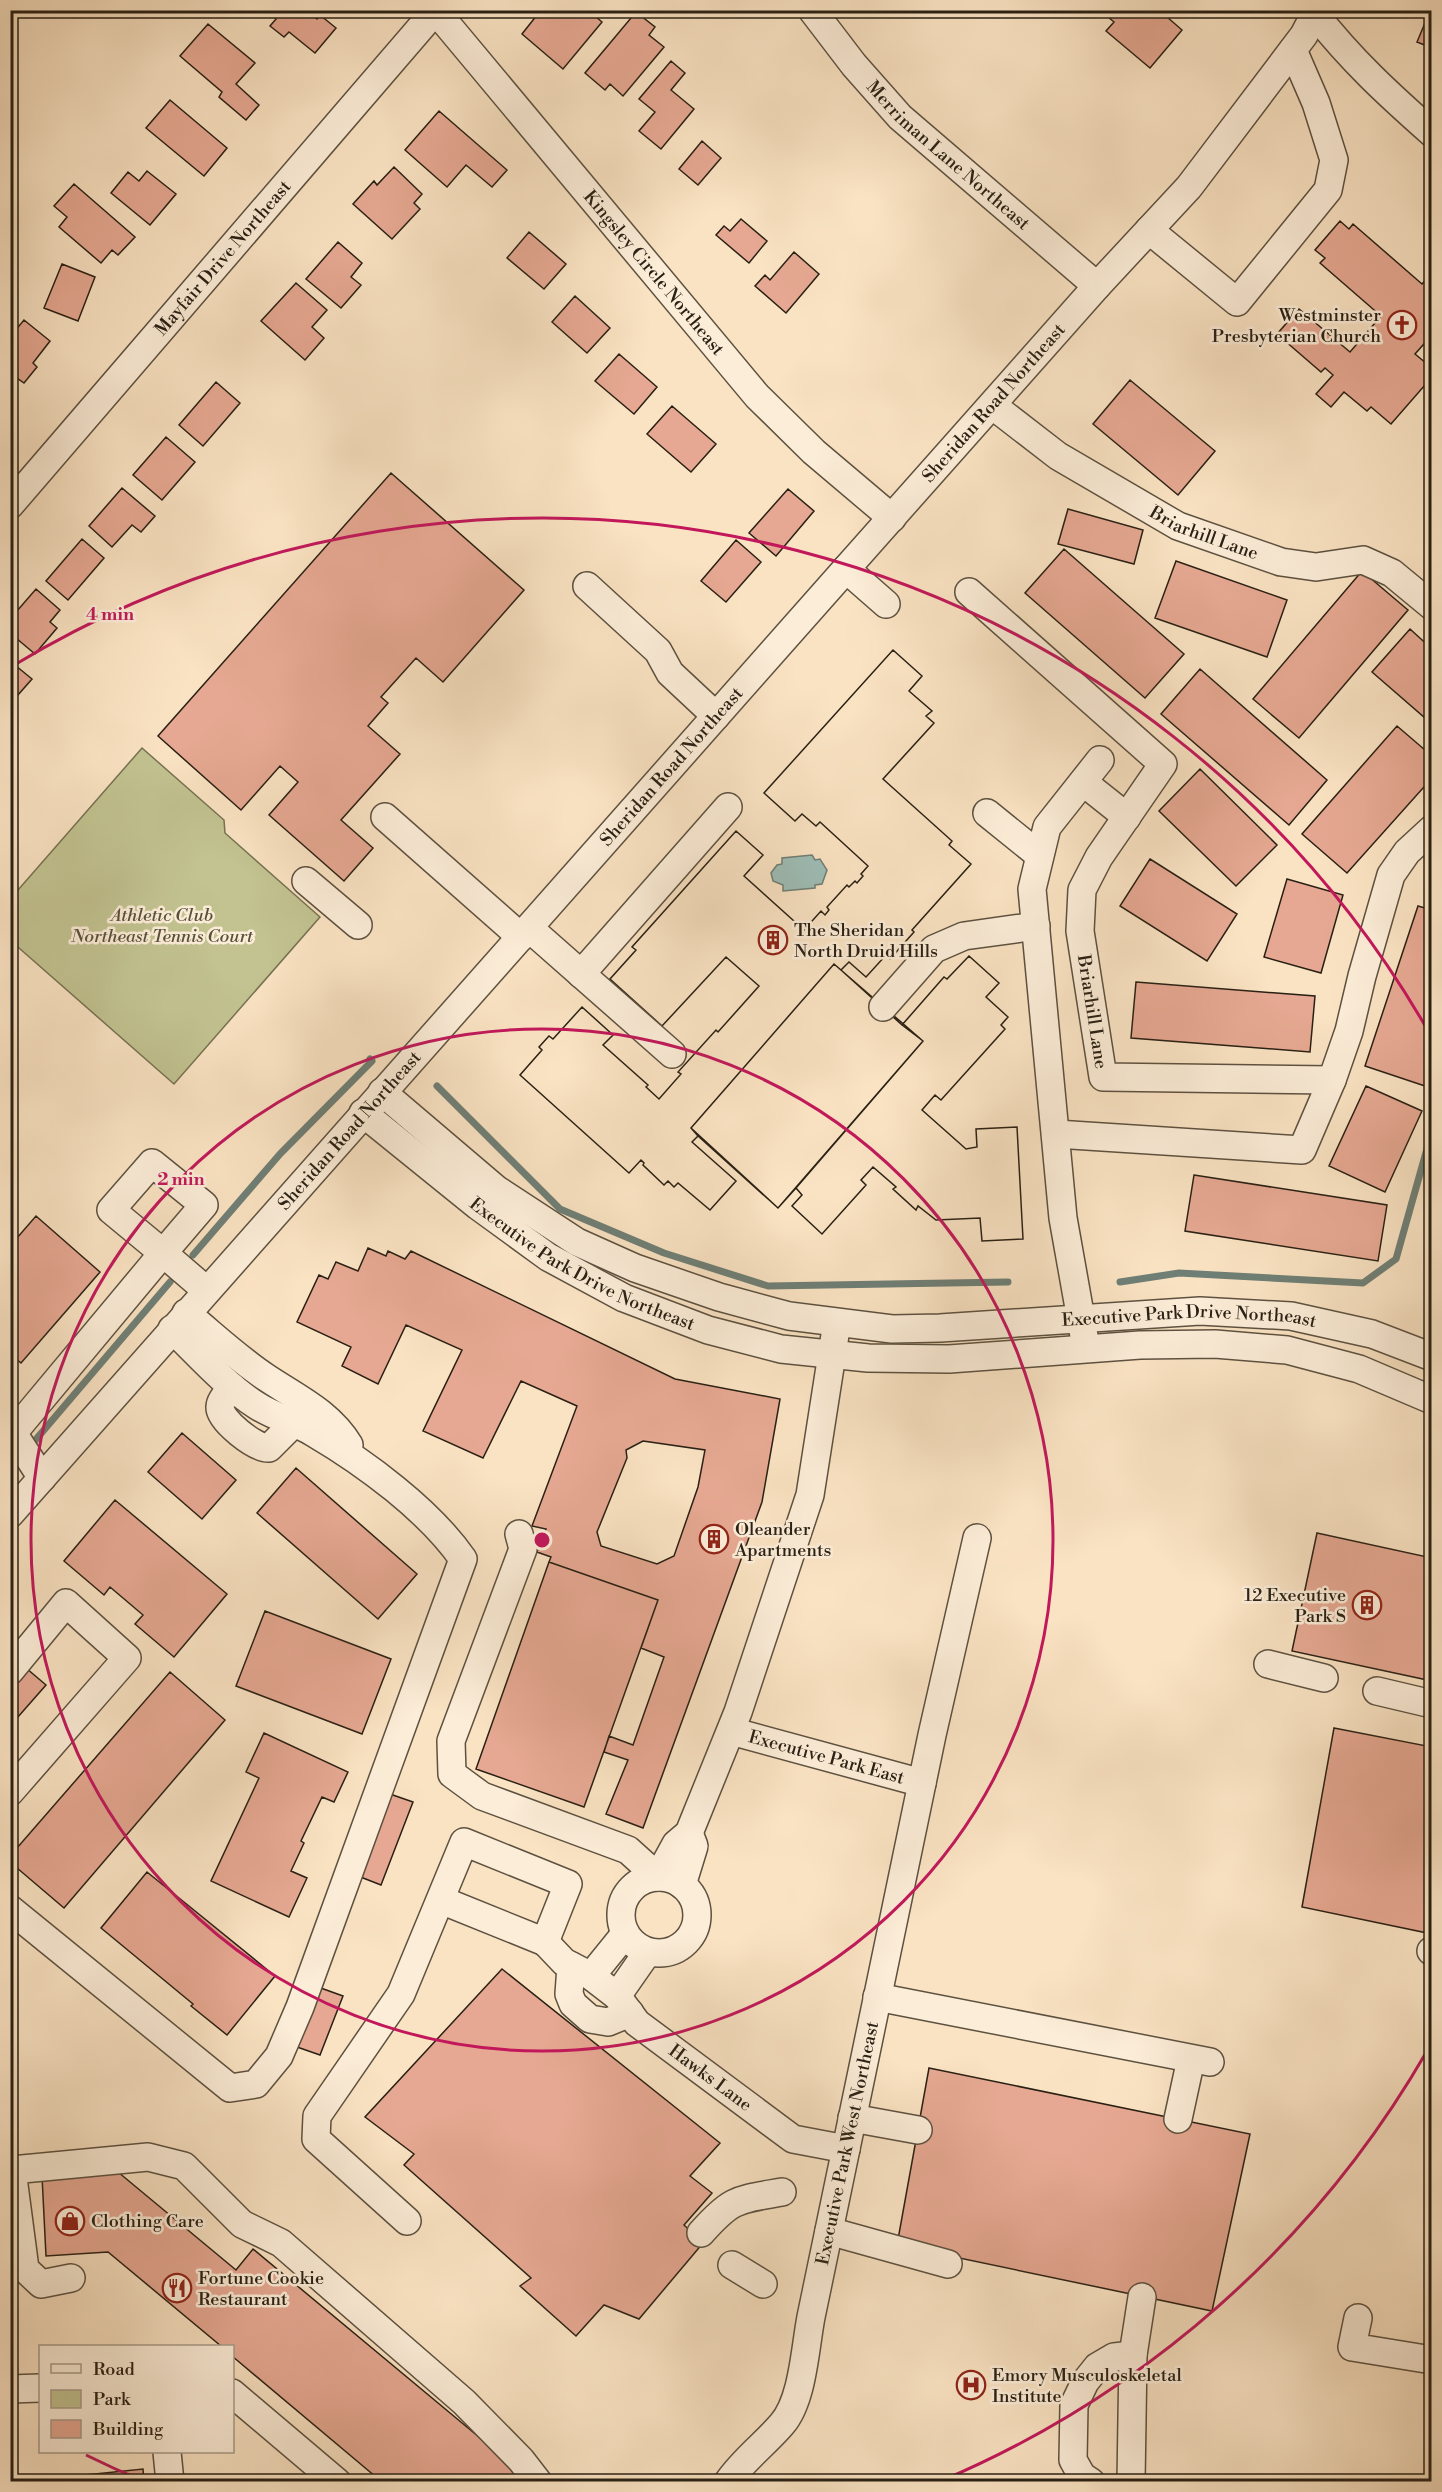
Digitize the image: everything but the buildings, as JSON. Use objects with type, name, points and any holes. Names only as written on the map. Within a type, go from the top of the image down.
[{"type":"street","name":"Merriman Lane Northeast","points":[[812,10],[854,65],[900,117],[1097,286]]},
{"type":"street","name":"Mayfair Drive Northeast","points":[[10,505],[435,11]]},
{"type":"street","name":"Kingsley Circle Northeast","points":[[435,11],[757,396],[814,452],[892,518]]},
{"type":"street","name":"Sheridan Road Northeast","points":[[10,1514],[1097,286],[1189,187],[1293,50],[1316,12]]},
{"type":"street","points":[[1316,12],[1334,39],[1371,79],[1431,133]]},
{"type":"street","points":[[1149,230],[1237,302],[1328,190],[1334,160],[1316,103],[1293,50]]},
{"type":"street","name":"Briarhill Lane","points":[[992,405],[1058,456],[1178,526],[1281,562],[1316,567],[1363,560],[1392,573],[1431,606]]},
{"type":"street","points":[[846,569],[886,604]]},
{"type":"street","points":[[586,586],[658,651],[670,673],[716,716]]},
{"type":"street","name":"Briarhill Lane","points":[[969,592],[1163,764],[1099,857],[1082,890],[1080,932],[1103,1077],[1332,1080]]},
{"type":"street","points":[[1086,1348],[1063,1218],[1032,889],[1047,827],[1100,760]]},
{"type":"street","points":[[1083,782],[1126,817]]},
{"type":"street","points":[[581,974],[728,807]]},
{"type":"street","points":[[987,813],[1039,855]]},
{"type":"street","points":[[385,817],[525,932],[581,974],[672,1054]]},
{"type":"street","points":[[1056,1134],[1302,1150],[1332,1080],[1349,1031],[1391,875],[1407,852],[1431,829]]},
{"type":"street","points":[[306,881],[358,925]]},
{"type":"street","points":[[882,1007],[934,949],[964,936],[1036,926]]},
{"type":"street","name":"Executive Park Drive Northeast","points":[[382,1092],[496,1189],[577,1242],[635,1268],[719,1297],[789,1316],[892,1329],[940,1328],[1200,1311],[1291,1316],[1372,1334],[1431,1354]]},
{"type":"street","name":"Executive Park Drive Northeast","points":[[363,1113],[478,1206],[548,1257],[624,1298],[708,1330],[781,1349],[868,1358],[949,1359],[1086,1348],[1215,1344],[1287,1350],[1359,1369],[1424,1396]]},
{"type":"street","points":[[42,1478],[12,1430],[163,1253],[206,1290]]},
{"type":"street","points":[[179,1321],[232,1387],[257,1406],[303,1415]]},
{"type":"street","points":[[10,1909],[230,2088],[256,2084],[279,2056],[319,1957],[463,1559],[446,1535],[303,1415],[258,1372],[179,1321]]},
{"type":"street","points":[[670,1881],[694,1846],[689,1833],[730,1731],[810,1495],[837,1322]]},
{"type":"street","points":[[1424,1396],[1431,1354]]},
{"type":"street","points":[[232,1387],[221,1401],[219,1409],[222,1416],[251,1443],[262,1449],[269,1448],[303,1415]]},
{"type":"street","points":[[519,1534],[523,1549],[451,1741],[452,1774],[482,1796],[628,1850],[670,1881],[691,1893],[696,1904],[695,1928],[689,1939],[680,1947],[669,1952],[647,1953],[634,1944],[626,1934],[621,1922],[621,1909],[626,1896],[634,1886],[645,1879],[670,1881]]},
{"type":"street","name":"Executive Park West Northeast","points":[[728,2481],[783,2423],[794,2405],[928,1753],[977,1538]]},
{"type":"street","points":[[10,1671],[66,1603],[127,1658],[10,1792]]},
{"type":"street","points":[[1268,1664],[1324,1678]]},
{"type":"street","points":[[1377,1690],[1431,1704]]},
{"type":"street","name":"Executive Park East","points":[[730,1731],[922,1783]]},
{"type":"street","points":[[407,2221],[316,2139],[317,2116],[401,1994],[464,1842],[568,1884],[545,1942],[441,1900]]},
{"type":"street","points":[[581,1971],[626,1934]]},
{"type":"street","name":"Hawks Lane","points":[[545,1942],[564,1962],[581,1971],[623,2005],[636,2023],[793,2139],[846,2149]]},
{"type":"street","points":[[623,2005],[647,1953]]},
{"type":"street","points":[[877,1997],[1201,2060],[1178,2119]]},
{"type":"street","points":[[852,2118],[918,2130]]},
{"type":"street","points":[[71,2278],[41,2284],[25,2268],[12,2170],[148,2157],[184,2166],[242,2224],[281,2243],[464,2402],[521,2460],[538,2481]]},
{"type":"street","points":[[700,2233],[728,2204],[782,2192]]},
{"type":"street","points":[[829,2231],[948,2264]]},
{"type":"street","points":[[732,2265],[763,2284]]},
{"type":"street","points":[[1131,2481],[1133,2355],[1142,2297]]},
{"type":"street","points":[[1358,2319],[1352,2346],[1405,2342],[1431,2360]]},
{"type":"street","points":[[1091,2481],[1082,2476],[1073,2460],[1074,2405],[1085,2382],[1097,2367],[1114,2356],[1133,2355]]},
{"type":"street","points":[[10,2389],[39,2388]]},
{"type":"street","points":[[234,2395],[337,2481]]},
{"type":"street","points":[[167,2453],[170,2481]]},
{"type":"green space","name":"Athletic Club Northeast Tennis Court","points":[[142,748],[224,820],[225,833],[320,917],[174,1084],[11,941],[11,898]]},
{"type":"water","points":[[812,855],[815,860],[820,859],[827,870],[822,884],[815,885],[815,888],[783,891],[783,885],[773,881],[771,873],[777,865],[782,864],[782,858]]},
{"type":"waterway","points":[[193,1255],[280,1154],[372,1061],[370,1059]]},
{"type":"waterway","points":[[437,1086],[560,1209],[664,1253],[768,1286],[1008,1282]]},
{"type":"waterway","points":[[1120,1282],[1179,1273],[1363,1283],[1396,1259],[1432,1131]]},
{"type":"waterway","points":[[32,1444],[170,1282]]},
{"type":"place","name":"Westminster Presbyterian Church","points":[[1402,325]]},
{"type":"place","name":"The Sheridan North Druid Hills","points":[[773,940]]},
{"type":"place","name":"Oleander Apartments","points":[[714,1539]]},
{"type":"place","name":"12 Executive Park S","points":[[1367,1605]]},
{"type":"place","name":"Clothing Care","points":[[70,2221]]},
{"type":"place","name":"Fortune Cookie Restaurant","points":[[177,2288]]},
{"type":"place","name":"Emory Musculoskeletal Institute","points":[[971,2385]]}]
